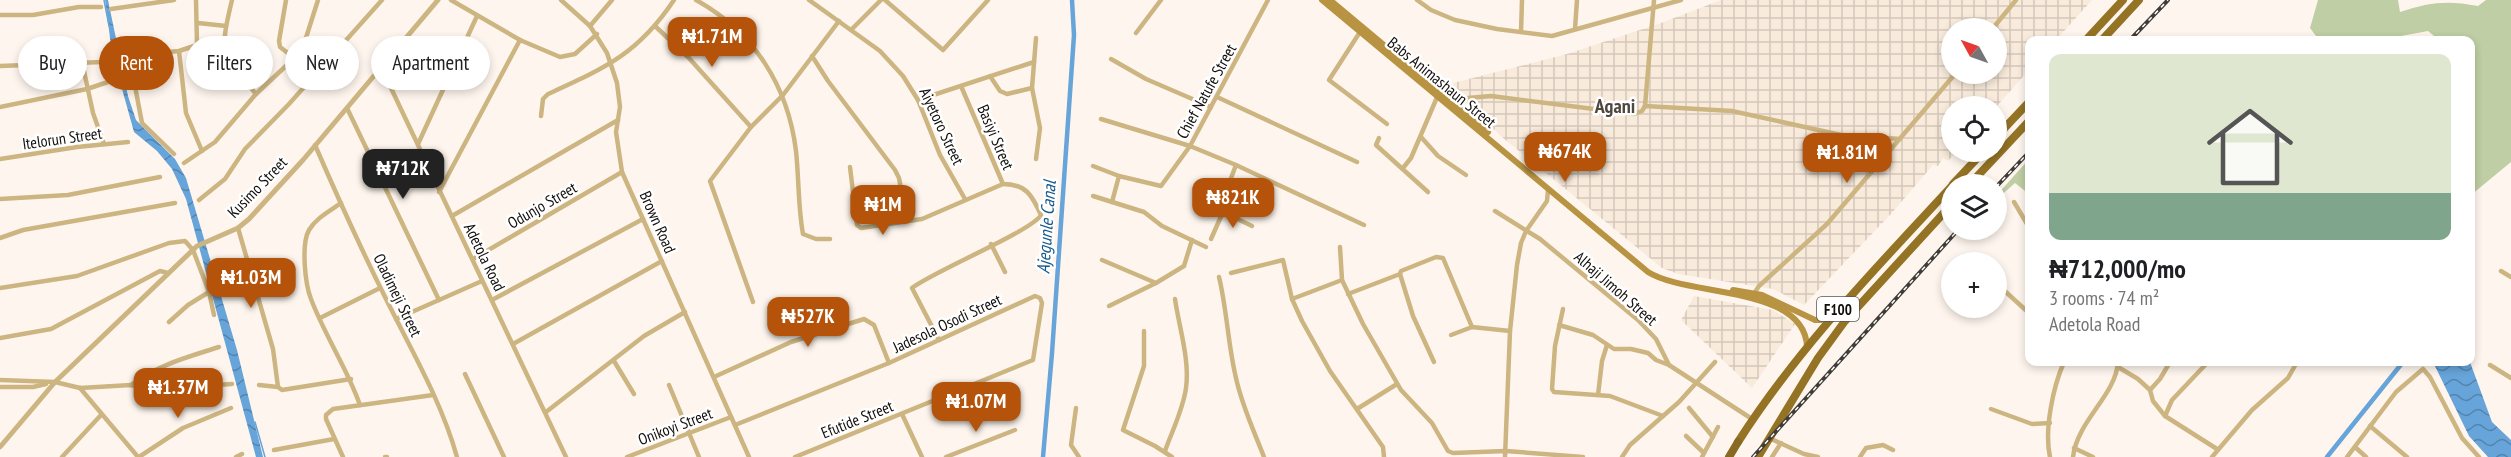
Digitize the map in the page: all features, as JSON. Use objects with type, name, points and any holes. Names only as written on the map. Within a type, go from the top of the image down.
[{"type":"highway","points":[[2090,36],[2123,0]]},
{"type":"highway","points":[[2106,36],[2139,0]]},
{"type":"highway","points":[[2007,125],[2025,106]]},
{"type":"highway","points":[[1979,174],[2025,125]]},
{"type":"highway","name":"F100","points":[[1962,174],[1974,162]]},
{"type":"highway","name":"F100","points":[[1729,457],[1752,419],[1831,316],[1941,197]]},
{"type":"highway","name":"F100","points":[[1758,457],[1818,358],[1845,321],[1941,216]]},
{"type":"main road","name":"Babs Animashaun Street","points":[[1322,0],[1359,32],[1459,107],[1612,240]]},
{"type":"main road","name":"Babs Animashaun Street","points":[[1330,0],[1559,199],[1659,278],[1753,295],[1815,320],[1831,316]]},
{"type":"main road","name":"Babs Animashaun Street","points":[[1753,295],[1798,320],[1804,330],[1807,347]]},
{"type":"street","points":[[111,9],[174,0]]},
{"type":"street","points":[[174,154],[142,123],[130,60],[135,55],[179,51],[197,45],[196,0]]},
{"type":"street","points":[[232,0],[225,26],[224,47],[228,61],[256,94]]},
{"type":"street","points":[[285,51],[280,47],[279,41],[286,0]]},
{"type":"street","points":[[307,36],[318,0]]},
{"type":"street","points":[[349,36],[382,0]]},
{"type":"street","name":"Kusimo Street","points":[[407,36],[438,0]]},
{"type":"street","points":[[451,0],[520,40],[563,58],[575,54],[597,34]]},
{"type":"street","name":"Brown Road","points":[[561,0],[597,34],[611,64],[617,83],[620,107],[618,151],[622,172],[749,457]]},
{"type":"street","points":[[590,26],[612,0]]},
{"type":"street","points":[[541,116],[543,99],[548,94],[611,64],[640,43],[674,0]]},
{"type":"street","points":[[696,0],[728,20],[740,31],[783,94],[796,152],[803,234],[816,239],[830,239]]},
{"type":"street","name":"Aiyetoro Street","points":[[809,0],[891,60],[918,100],[940,155],[965,199]]},
{"type":"street","points":[[851,30],[883,0],[940,49],[946,50],[988,0]]},
{"type":"street","points":[[1136,33],[1161,0]]},
{"type":"street","name":"Chief Natufe Street","points":[[1119,176],[1161,186],[1190,146],[1268,0]]},
{"type":"street","points":[[1418,0],[1431,10],[1446,17],[1552,36],[1681,0]]},
{"type":"street","points":[[1521,32],[1522,0]]},
{"type":"street","points":[[1575,29],[1577,0]]},
{"type":"street","points":[[1459,107],[1468,98],[1491,96],[1634,114],[1642,111],[1645,106],[1654,0]]},
{"type":"street","points":[[2001,18],[2016,0]]},
{"type":"street","points":[[0,15],[33,15],[79,7],[101,7]]},
{"type":"street","points":[[418,144],[477,16]]},
{"type":"street","points":[[753,302],[710,181],[751,128],[783,94],[839,21]]},
{"type":"street","points":[[198,23],[225,26]]},
{"type":"street","points":[[655,26],[688,57],[751,128]]},
{"type":"street","points":[[1359,32],[1329,80],[1387,124]]},
{"type":"street","points":[[1036,38],[1032,88],[1040,128],[1036,159]]},
{"type":"street","points":[[439,192],[520,40]]},
{"type":"street","points":[[179,51],[186,113],[202,151]]},
{"type":"street","points":[[812,56],[895,170],[902,190],[907,220]]},
{"type":"street","points":[[1111,59],[1146,79],[1211,107]]},
{"type":"street","points":[[918,100],[1034,62]]},
{"type":"street","points":[[0,66],[18,65]]},
{"type":"street","points":[[184,163],[215,142],[256,94],[285,67]]},
{"type":"street","points":[[990,76],[1000,91],[1007,94],[1032,88]]},
{"type":"street","name":"Kusimo Street","points":[[0,447],[55,382],[195,248],[238,228],[315,145],[371,79]]},
{"type":"street","points":[[1753,295],[1819,232],[1947,84]]},
{"type":"street","points":[[99,85],[87,89],[104,144]]},
{"type":"street","name":"Basiyi Street","points":[[961,86],[1003,184],[1017,184],[1031,196],[1040,217],[991,244]]},
{"type":"street","points":[[0,107],[80,90]]},
{"type":"street","points":[[199,200],[225,179],[245,149],[300,90]]},
{"type":"street","name":"Adetola Road","points":[[392,90],[566,457]]},
{"type":"street","points":[[1403,168],[1411,159],[1439,93]]},
{"type":"street","points":[[1217,97],[1357,162]]},
{"type":"street","points":[[1645,106],[1732,111],[1841,135],[1900,139]]},
{"type":"street","points":[[347,108],[439,300]]},
{"type":"street","points":[[1101,119],[1190,146],[1364,225]]},
{"type":"street","points":[[452,216],[618,120]]},
{"type":"street","points":[[1421,137],[1438,156],[1466,175]]},
{"type":"street","points":[[1379,138],[1376,146],[1428,192]]},
{"type":"street","name":"Itelorun Street","points":[[0,159],[128,142]]},
{"type":"street","name":"Oladimeji Street","points":[[315,145],[380,288],[433,395],[457,457]]},
{"type":"street","points":[[1211,239],[1223,212],[1225,194],[1236,165]]},
{"type":"street","points":[[1093,166],[1119,176],[1112,202]]},
{"type":"street","points":[[850,167],[859,227],[937,214],[965,199],[1003,184]]},
{"type":"street","name":"Odunjo Street","points":[[473,259],[622,172]]},
{"type":"street","points":[[0,200],[68,195],[160,177]]},
{"type":"street","points":[[1505,457],[1510,331],[1517,265],[1526,231],[1547,201],[1548,189]]},
{"type":"street","points":[[1093,196],[1144,212],[1162,226],[1206,247]]},
{"type":"street","points":[[1547,201],[1559,199]]},
{"type":"street","points":[[2014,202],[2025,221]]},
{"type":"street","points":[[0,238],[23,230],[175,203]]},
{"type":"street","points":[[341,203],[314,224],[306,236],[307,279],[310,298],[351,380],[360,405]]},
{"type":"street","name":"Alhaji Jimoh Street","points":[[1495,211],[1526,231],[1638,320],[1656,339],[1669,365],[1752,419]]},
{"type":"street","points":[[1223,212],[1252,226]]},
{"type":"street","points":[[492,300],[643,219]]},
{"type":"street","points":[[238,228],[273,349],[278,387]]},
{"type":"street","points":[[1109,306],[1156,283],[1184,266],[1192,240]]},
{"type":"street","points":[[0,288],[77,276],[169,243],[185,241],[195,248],[214,315]]},
{"type":"street","points":[[939,340],[912,288],[991,244],[1005,272]]},
{"type":"street","points":[[1340,247],[1342,280],[1348,294],[1397,384],[1432,423],[1450,452],[1506,451],[1583,457]]},
{"type":"street","points":[[1348,294],[1436,257],[1443,258],[1472,327]]},
{"type":"street","points":[[1102,260],[1156,283]]},
{"type":"street","points":[[1231,273],[1283,260],[1292,299],[1330,371],[1383,447],[1384,457]]},
{"type":"street","points":[[513,344],[662,261]]},
{"type":"street","points":[[0,338],[51,329],[160,271],[168,273]]},
{"type":"street","points":[[2501,271],[2511,277]]},
{"type":"street","points":[[1400,274],[1413,316],[1434,362]]},
{"type":"street","points":[[1219,277],[1236,378],[1250,425],[1264,457]]},
{"type":"street","points":[[1292,299],[1342,280]]},
{"type":"street","points":[[396,319],[482,281]]},
{"type":"street","points":[[320,318],[380,288]]},
{"type":"street","points":[[169,322],[208,292]]},
{"type":"street","points":[[2007,293],[2025,309]]},
{"type":"street","name":"Jadesola Osodi Street","points":[[735,425],[889,363],[1035,296],[1040,298],[1042,303],[1035,357],[1029,362]]},
{"type":"street","points":[[1165,452],[1182,408],[1186,388],[1186,365],[1175,299]]},
{"type":"street","points":[[1563,309],[1552,388],[1558,394],[1598,395],[1620,399],[1663,416]]},
{"type":"street","points":[[546,412],[644,336],[685,312]]},
{"type":"street","points":[[714,377],[791,342],[864,320],[874,325],[889,363]]},
{"type":"street","points":[[1559,325],[1593,335],[1614,349],[1640,350],[1669,365]]},
{"type":"street","points":[[1451,335],[1472,327],[1510,331]]},
{"type":"street","points":[[1144,331],[1144,366],[1123,430],[1172,457]]},
{"type":"street","points":[[1598,395],[1602,361],[1607,345]]},
{"type":"street","points":[[131,385],[173,361],[219,347]]},
{"type":"street","points":[[614,361],[634,394]]},
{"type":"street","name":"Efutide Street","points":[[795,457],[1029,362]]},
{"type":"street","points":[[1622,457],[1630,445],[1696,384],[1715,362]]},
{"type":"street","points":[[2490,365],[2511,378]]},
{"type":"street","points":[[2050,457],[2048,438],[2052,396],[2063,366]]},
{"type":"street","points":[[2073,457],[2078,434],[2097,408],[2117,366]]},
{"type":"street","points":[[2121,366],[2150,390],[2153,401],[2165,416],[2217,449]]},
{"type":"street","points":[[2150,390],[2160,380],[2168,366]]},
{"type":"street","points":[[2165,416],[2172,400],[2204,366]]},
{"type":"street","points":[[2212,457],[2252,411],[2288,378],[2295,366]]},
{"type":"street","points":[[2348,457],[2396,392],[2423,369],[2430,377],[2462,438],[2479,457]]},
{"type":"street","points":[[465,374],[504,457]]},
{"type":"street","points":[[0,380],[55,382],[80,388],[131,385],[148,389],[232,384]]},
{"type":"street","points":[[259,384],[278,387],[282,390],[351,380]]},
{"type":"street","points":[[0,387],[33,387],[55,382]]},
{"type":"street","points":[[1357,409],[1397,384]]},
{"type":"street","points":[[669,385],[699,457]]},
{"type":"street","points":[[80,388],[139,457],[183,428],[231,408]]},
{"type":"street","points":[[343,457],[326,415],[337,407],[433,395]]},
{"type":"street","points":[[1076,408],[1071,445],[1079,457]]},
{"type":"street","points":[[1689,408],[1713,437]]},
{"type":"street","points":[[1990,409],[2032,424],[2050,423]]},
{"type":"street","points":[[902,414],[922,457]]},
{"type":"street","points":[[62,457],[101,415]]},
{"type":"street","name":"Onikoyi Street","points":[[627,457],[731,417]]},
{"type":"street","points":[[2370,426],[2407,457]]},
{"type":"street","points":[[1686,436],[1703,455],[1718,427]]},
{"type":"street","points":[[946,457],[1015,430]]},
{"type":"street","points":[[1769,438],[1803,454],[1818,457]]},
{"type":"street","points":[[274,450],[334,439]]},
{"type":"street","points":[[1772,457],[1781,443]]},
{"type":"street","points":[[1860,457],[1866,448],[1883,445],[1893,450]]},
{"type":"street","points":[[2355,447],[2366,457]]},
{"type":"street","points":[[2074,448],[2093,457]]},
{"type":"street","points":[[236,457],[242,454]]},
{"type":"shaded area","points":[[1721,0],[2092,0],[2060,36],[2025,36],[2025,74],[2006,96],[1941,96],[1941,161],[1938,166],[1933,165],[1890,215],[1804,305],[1773,289],[1678,274],[1662,268],[1502,137],[1452,89],[1453,83],[1567,54],[1661,23]]},
{"type":"shaded area","points":[[1694,296],[1773,310],[1795,324],[1752,388],[1681,320]]},
{"type":"green space","points":[[2318,0],[2398,0],[2400,12],[2439,3],[2478,6],[2486,0],[2511,0],[2511,162],[2475,192],[2475,36],[2434,36],[2428,31],[2401,36],[2316,36],[2310,28]]},
{"type":"green space","points":[[2025,164],[2025,191],[2015,183],[2007,190],[2007,184]]},
{"type":"water","points":[[105,0],[108,0],[116,36],[110,36]]},
{"type":"water","points":[[122,90],[127,90],[136,120],[175,159],[186,178],[237,350],[263,457],[256,457],[186,199],[172,169],[157,151],[134,132]]},
{"type":"water","points":[[2435,366],[2471,366],[2492,422],[2511,440],[2511,457],[2488,457],[2469,436]]},
{"type":"waterway","points":[[104,0],[109,26]]},
{"type":"waterway","name":"Ajegunle Canal","points":[[1043,457],[1074,35],[1072,0]]},
{"type":"waterway","name":"Ajegunle Canal","points":[[2327,457],[2400,366]]},
{"type":"waterway","points":[[255,422],[265,457]]},
{"type":"railway","points":[[2134,36],[2168,0]]},
{"type":"railway","points":[[2007,175],[2025,156]]},
{"type":"railway","points":[[1753,457],[1949,240]]},
{"type":"district","name":"Agani","points":[[1615,106]]}]
